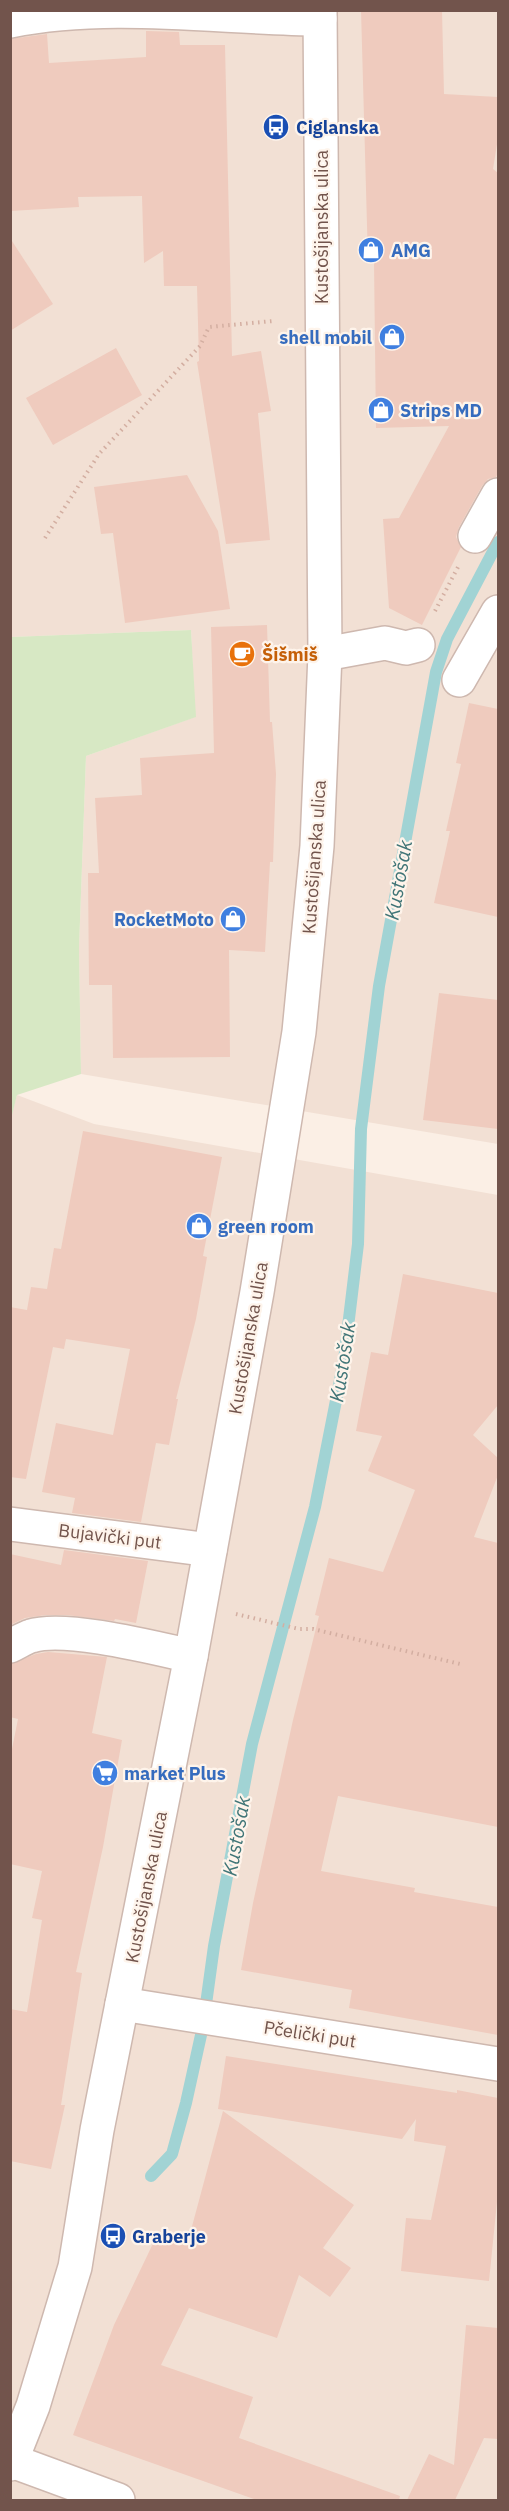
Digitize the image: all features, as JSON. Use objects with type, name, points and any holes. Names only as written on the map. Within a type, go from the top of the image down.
[{"type":"street","points":[[10,21],[35,16],[101,12],[320,15]]},
{"type":"street","name":"Kustošijanska ulica","points":[[11,2463],[33,2406],[75,2267],[97,2130],[191,1656],[256,1292],[298,1032],[317,846],[325,654],[320,15]]},
{"type":"street","points":[[475,536],[498,495]]},
{"type":"street","points":[[459,680],[498,612]]},
{"type":"street","points":[[325,654],[385,643],[406,648],[418,645]]},
{"type":"street","name":"Bujavički put","points":[[10,1524],[210,1550]]},
{"type":"street","points":[[10,1647],[32,1636],[54,1633],[89,1636],[191,1656]]},
{"type":"street","name":"Pčelički put","points":[[122,2004],[498,2064]]},
{"type":"street","points":[[11,2463],[118,2500]]},
{"type":"path","points":[[45,538],[99,454],[200,346],[209,327],[273,321]]},
{"type":"path","points":[[418,645],[475,536]]},
{"type":"path","points":[[230,1613],[299,1629],[313,1629],[460,1664]]},
{"type":"shaded area","points":[[10,11],[498,11],[498,1144],[81,1074],[79,948],[86,756],[195,717],[191,630],[11,637]]},
{"type":"shaded area","points":[[17,1095],[94,1124],[498,1195],[498,2500],[11,2500],[10,1120]]},
{"type":"green space","points":[[191,630],[196,717],[86,756],[79,948],[81,1074],[17,1095],[11,1119],[11,637]]},
{"type":"building","points":[[361,10],[442,10],[444,94],[498,97],[498,138],[493,169],[498,173],[498,473],[496,477],[488,479],[482,486],[459,527],[456,537],[461,547],[422,625],[389,608],[383,519],[399,518],[449,426],[376,428],[374,262],[368,261]]},
{"type":"building","points":[[146,31],[179,32],[180,45],[225,45],[232,356],[261,351],[271,411],[258,413],[270,540],[226,544],[197,362],[199,361],[197,286],[164,286],[163,251],[144,263],[142,196],[78,197],[79,207],[10,211],[10,39],[47,34],[49,63],[146,57]]},
{"type":"building","points":[[10,238],[53,304],[10,331]]},
{"type":"building","points":[[116,348],[142,395],[53,445],[26,398]]},
{"type":"building","points":[[187,475],[218,531],[230,609],[125,623],[113,533],[101,534],[94,487]]},
{"type":"building","points":[[267,625],[270,722],[272,722],[276,774],[273,862],[270,862],[265,952],[229,950],[230,1057],[113,1058],[112,985],[89,985],[88,873],[99,873],[95,798],[142,795],[140,758],[214,753],[211,627]]},
{"type":"building","points":[[469,703],[498,709],[498,917],[434,903],[450,831],[446,831],[461,764],[456,763]]},
{"type":"building","points":[[439,993],[498,1000],[498,1129],[423,1120]]},
{"type":"building","points":[[83,1131],[222,1157],[203,1256],[207,1257],[196,1319],[176,1399],[178,1399],[169,1445],[156,1443],[141,1522],[72,1513],[75,1498],[42,1492],[56,1423],[113,1435],[130,1349],[66,1339],[64,1349],[53,1347],[26,1479],[10,1477],[10,1307],[27,1310],[31,1287],[47,1289],[54,1248],[61,1249]]},
{"type":"building","points":[[403,1274],[498,1293],[498,1405],[473,1435],[498,1458],[498,1475],[474,1537],[498,1543],[498,1827],[338,1796],[321,1871],[415,1888],[414,1892],[498,1907],[498,2035],[349,2008],[352,1990],[241,1970],[253,1903],[293,1720],[319,1616],[315,1615],[329,1558],[383,1572],[415,1490],[368,1471],[382,1436],[356,1431],[371,1352],[388,1355]]},
{"type":"building","points":[[64,1550],[148,1561],[136,1623],[115,1619],[114,1621],[67,1615],[46,1615],[25,1618],[10,1625],[10,1554],[61,1565]]},
{"type":"building","points":[[48,1652],[107,1657],[92,1733],[122,1740],[103,1847],[76,1972],[82,1973],[61,2105],[65,2105],[51,2169],[10,2161],[10,2009],[27,2012],[42,1920],[32,1918],[42,1871],[10,1864],[10,1759],[18,1719],[10,1717],[10,1664]]},
{"type":"building","points":[[226,2056],[498,2098],[498,2192],[489,2281],[401,2271],[406,2218],[431,2220],[446,2146],[414,2141],[416,2119],[402,2139],[218,2109]]},
{"type":"building","points":[[223,2111],[354,2205],[323,2248],[351,2268],[330,2297],[299,2275],[277,2338],[189,2308],[161,2365],[253,2397],[239,2438],[400,2496],[399,2500],[257,2500],[73,2435],[114,2325],[159,2231],[187,2245]]},
{"type":"building","points":[[466,2325],[498,2328],[498,2439],[484,2438],[455,2500],[407,2500],[429,2454],[454,2465]]},
{"type":"waterway","name":"Kustošak","points":[[151,2176],[172,2154],[186,2103],[203,2026],[214,1946],[252,1744],[315,1507],[344,1360],[358,1244],[361,1129],[379,986],[436,672],[447,639],[498,542]]},
{"type":"place","name":"Ciglanska","points":[[276,127]]},
{"type":"place","name":"AMG","points":[[371,250]]},
{"type":"place","name":"shell mobil","points":[[392,337]]},
{"type":"place","name":"Strips MD","points":[[381,410]]},
{"type":"place","name":"Šišmiš","points":[[242,654]]},
{"type":"place","name":"RocketMoto","points":[[233,919]]},
{"type":"place","name":"green room","points":[[199,1226]]},
{"type":"place","name":"market Plus","points":[[105,1773]]},
{"type":"place","name":"Graberje","points":[[113,2236]]}]
